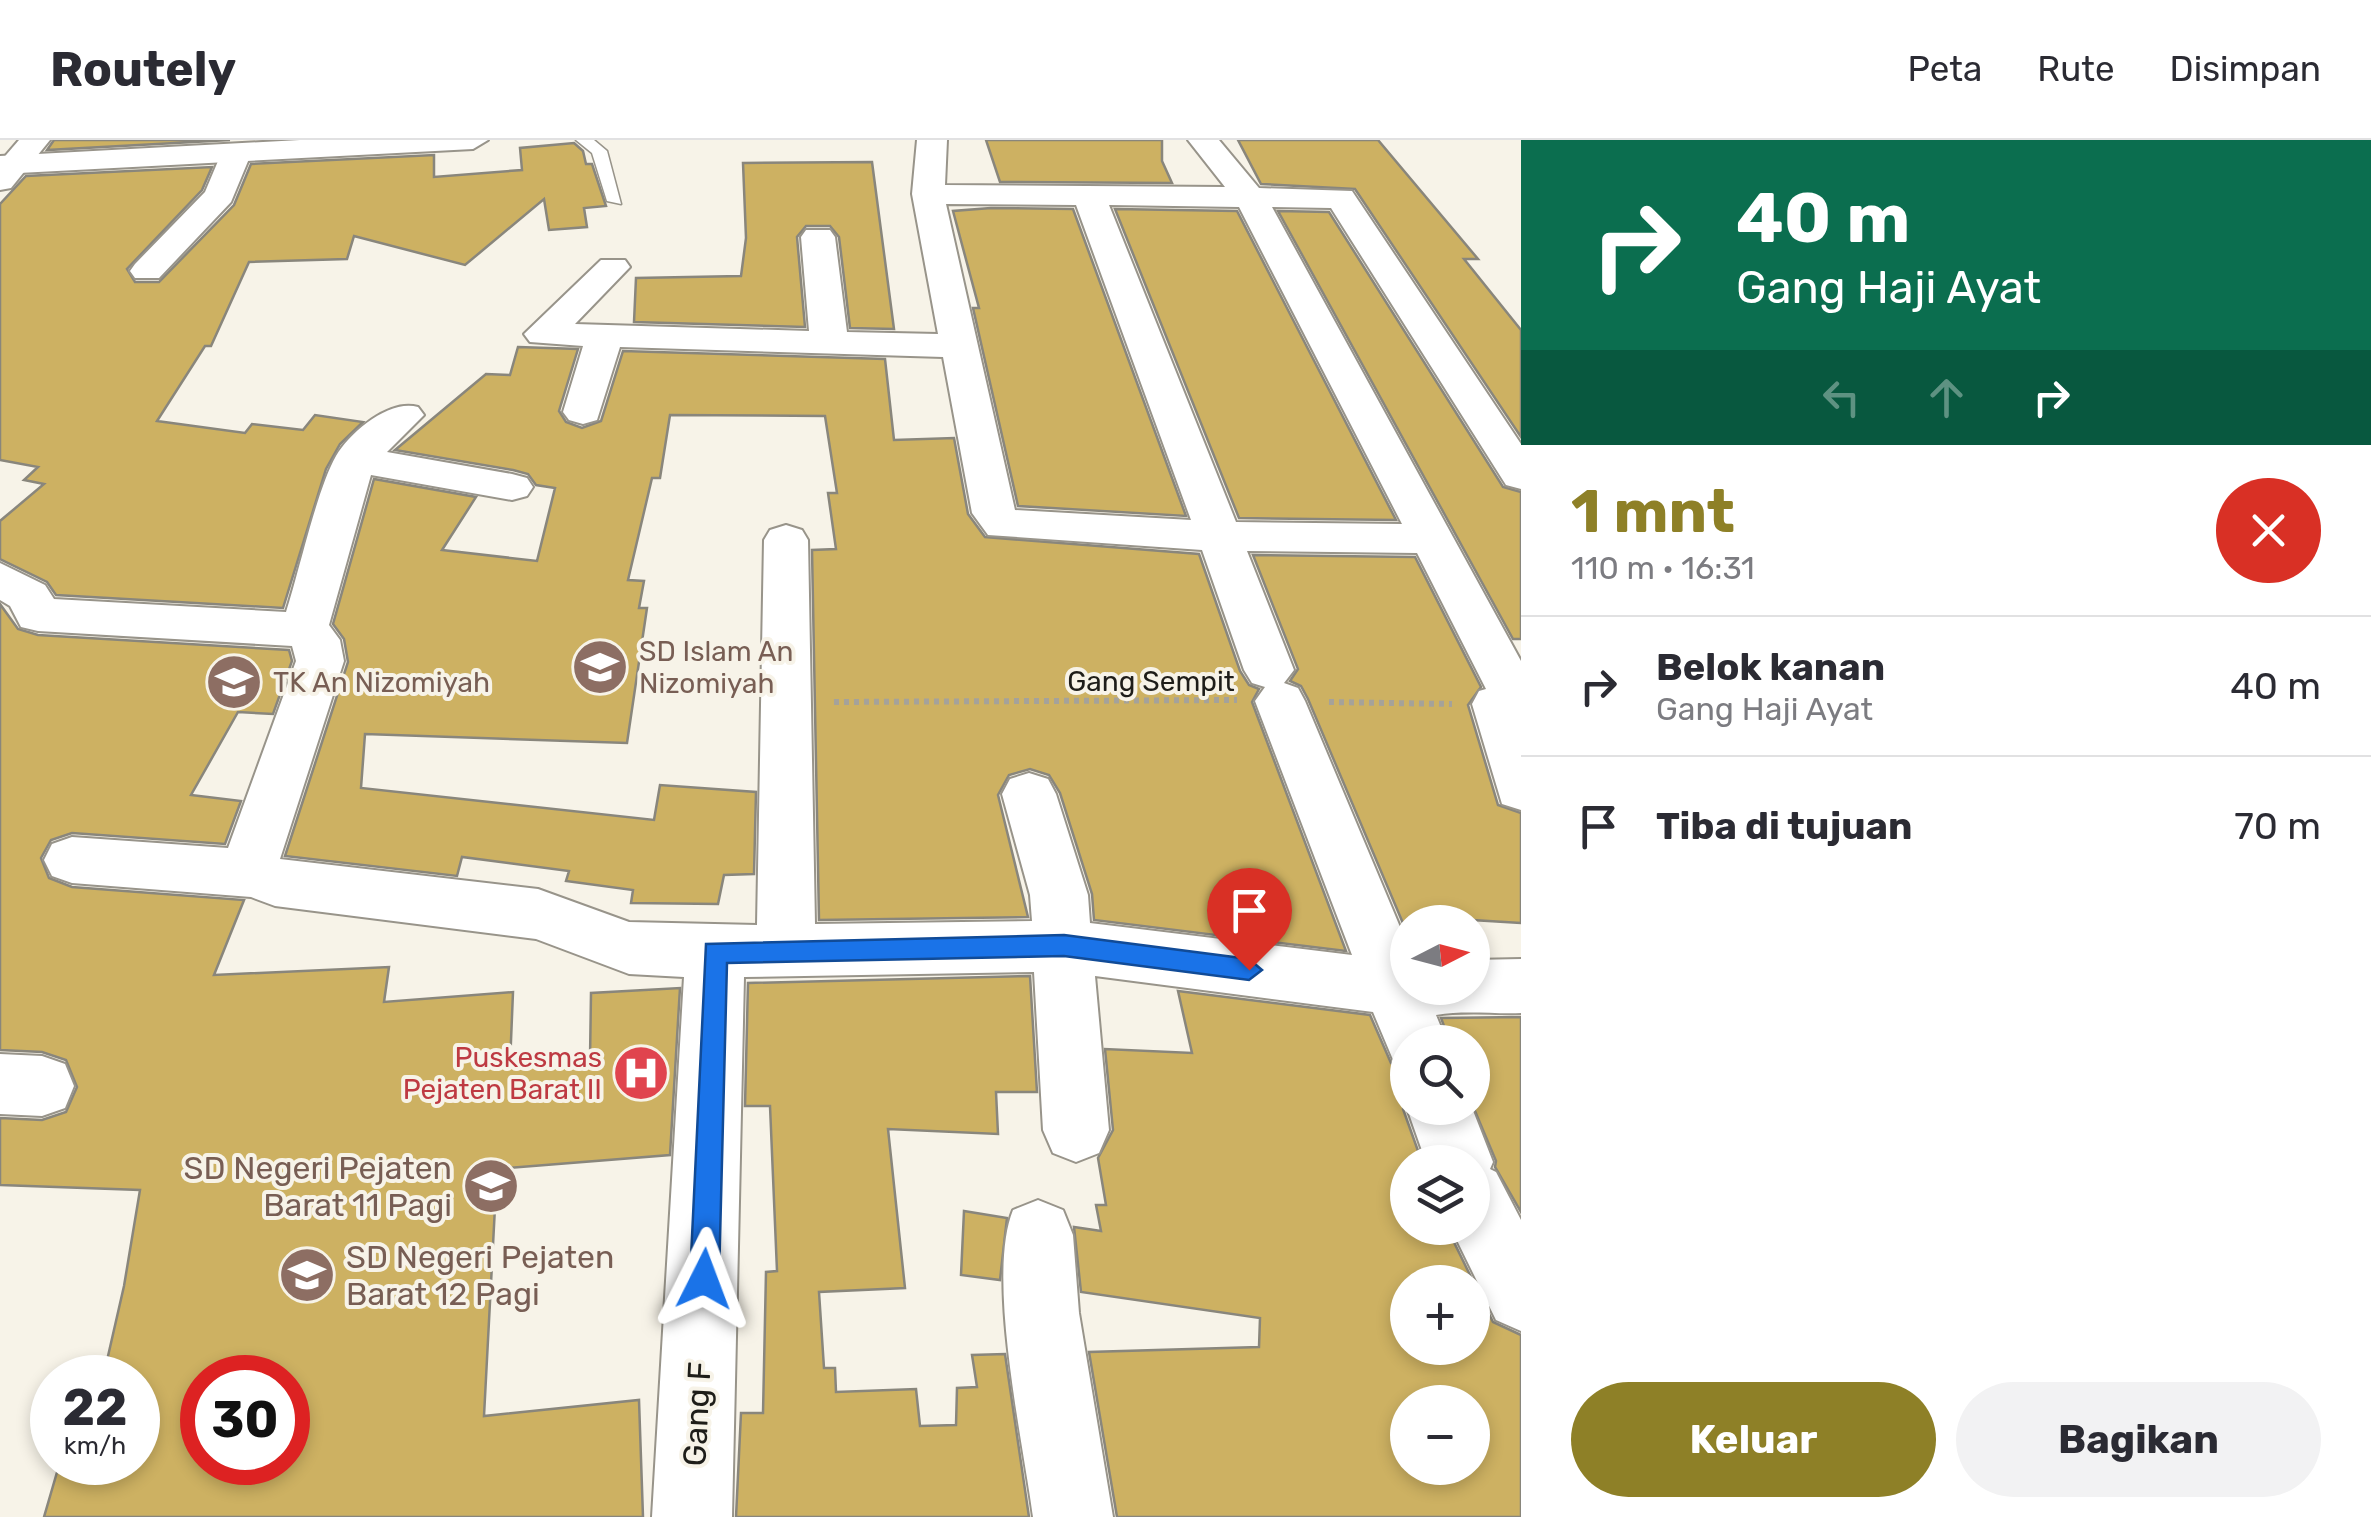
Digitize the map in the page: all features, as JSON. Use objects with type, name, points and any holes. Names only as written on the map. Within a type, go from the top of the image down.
[{"type":"street","points":[[5,170],[35,140]]},
{"type":"street","points":[[5,170],[167,149],[236,154],[272,146],[473,140]]},
{"type":"street","points":[[932,140],[928,194],[994,514],[1004,525],[1218,536],[1428,539]]},
{"type":"street","points":[[1203,140],[1250,198],[1428,539],[1508,705],[1521,789]]},
{"type":"street","points":[[147,271],[220,195],[236,154]]},
{"type":"street","points":[[928,194],[1330,197],[1349,204],[1521,476]]},
{"type":"street","points":[[1088,197],[1145,336],[1328,829],[1418,1006]]},
{"type":"street","points":[[818,237],[828,341]]},
{"type":"street","points":[[613,267],[544,334],[957,346]]},
{"type":"street","points":[[583,412],[605,336]]},
{"type":"street","points":[[304,630],[355,459],[404,415]]},
{"type":"street","points":[[355,459],[512,486]]},
{"type":"street","points":[[786,540],[786,948]]},
{"type":"street","points":[[0,579],[29,596],[38,615],[304,630],[316,640],[320,660],[251,861],[257,874]]},
{"type":"street","points":[[1029,794],[1059,895],[1076,1130]]},
{"type":"street","points":[[72,860],[257,874],[275,882],[538,914],[629,948],[714,952],[1064,946],[1418,1006]]},
{"type":"street","name":"Gang F","points":[[692,1517],[708,1200],[714,952]]},
{"type":"street","points":[[1490,987],[1521,986]]},
{"type":"street","points":[[1490,1232],[1521,1295]]},
{"type":"street","points":[[1038,1235],[1042,1313],[1074,1517]]},
{"type":"lane","points":[[584,140],[599,151],[614,201]]},
{"type":"path","name":"Gang Sempit","points":[[783,701],[1274,686],[1508,705]]},
{"type":"building","points":[[54,140],[230,140],[47,150]]},
{"type":"building","points":[[986,140],[1162,140],[1162,161],[1172,183],[1000,182]]},
{"type":"building","points":[[1238,140],[1378,140],[1478,259],[1464,259],[1521,330],[1521,437],[1355,189],[1261,184]]},
{"type":"building","points":[[574,143],[583,151],[586,164],[592,164],[606,206],[584,208],[587,227],[549,230],[544,199],[465,265],[354,236],[347,259],[249,262],[211,346],[205,346],[157,421],[245,433],[252,424],[303,430],[315,415],[363,422],[340,444],[326,469],[283,608],[56,595],[47,582],[0,559],[0,521],[44,484],[24,480],[38,467],[0,460],[0,204],[26,176],[212,167],[202,190],[127,269],[135,282],[159,282],[234,205],[251,164],[434,155],[434,177],[522,170],[520,148]]},
{"type":"building","points":[[872,162],[894,329],[850,328],[839,237],[830,226],[806,226],[797,237],[805,327],[634,322],[636,278],[741,276],[746,238],[743,163]]},
{"type":"building","points":[[1073,209],[1186,516],[1018,506],[973,308],[979,308],[953,211]]},
{"type":"building","points":[[1115,209],[1237,211],[1396,520],[1239,518]]},
{"type":"building","points":[[1278,211],[1329,212],[1503,487],[1521,492],[1521,639],[1513,639]]},
{"type":"building","points":[[518,347],[578,349],[559,411],[566,422],[582,428],[601,421],[623,351],[885,359],[894,440],[954,438],[968,514],[985,537],[1199,554],[1240,671],[1249,685],[1259,689],[1252,702],[1346,951],[1094,920],[1092,894],[1060,793],[1049,775],[1030,769],[1009,775],[998,795],[1028,917],[819,920],[812,550],[836,549],[828,493],[837,493],[825,416],[670,415],[660,478],[652,478],[628,580],[644,581],[639,608],[647,608],[627,743],[365,734],[361,788],[654,820],[660,785],[756,792],[754,874],[724,875],[718,904],[631,903],[633,890],[566,881],[569,871],[462,857],[457,876],[285,856],[348,662],[344,639],[333,624],[374,479],[476,497],[442,550],[537,561],[555,488],[536,485],[528,474],[513,470],[395,450],[486,374],[510,375]]},
{"type":"building","points":[[1253,555],[1415,557],[1481,687],[1468,705],[1498,805],[1521,813],[1521,923],[1490,921],[1490,905],[1395,905],[1308,699],[1301,686],[1290,681],[1298,669]]},
{"type":"building","points":[[0,604],[18,629],[38,635],[289,650],[292,661],[273,714],[238,712],[191,795],[241,801],[225,844],[72,833],[51,840],[41,858],[49,878],[72,887],[244,900],[214,975],[389,967],[384,1002],[513,992],[510,1065],[590,1059],[591,993],[680,988],[670,1155],[497,1169],[484,1416],[639,1400],[643,1517],[44,1517],[53,1485],[160,1485],[160,1355],[108,1355],[140,1190],[0,1185],[0,1118],[42,1120],[66,1112],[77,1087],[66,1060],[42,1052],[0,1050]]},
{"type":"building","points":[[1030,976],[1037,1092],[996,1092],[998,1134],[888,1129],[905,1288],[819,1292],[824,1368],[835,1368],[836,1392],[916,1389],[920,1426],[956,1425],[957,1388],[977,1387],[972,1355],[1005,1354],[1029,1517],[736,1517],[741,1413],[763,1413],[766,1272],[777,1271],[770,1106],[745,1106],[748,983]]},
{"type":"building","points":[[1178,991],[1370,1015],[1390,1061],[1390,1125],[1409,1125],[1416,1145],[1390,1145],[1390,1245],[1455,1245],[1465,1265],[1390,1265],[1390,1365],[1490,1365],[1490,1316],[1493,1322],[1521,1335],[1521,1517],[1117,1517],[1089,1352],[1259,1347],[1260,1318],[1081,1292],[1074,1227],[1101,1231],[1096,1205],[1106,1205],[1098,1158],[1113,1130],[1105,1049],[1192,1053]]},
{"type":"building","points":[[1521,1017],[1521,1212],[1495,1167],[1481,1125],[1490,1125],[1490,1025],[1444,1025],[1441,1018]]},
{"type":"building","points":[[964,1211],[1007,1218],[1000,1280],[961,1275]]},
{"type":"place","name":"SD Islam An Nizomiyah","points":[[600,667]]},
{"type":"place","name":"TK An Nizomiyah","points":[[234,682]]},
{"type":"place","name":"Puskesmas Pejaten Barat II","points":[[641,1073]]},
{"type":"place","name":"SD Negeri Pejaten Barat 11 Pagi","points":[[491,1186]]},
{"type":"place","name":"SD Negeri Pejaten Barat 12 Pagi","points":[[307,1275]]},
{"type":"route","points":[[704,1279],[714,952],[1064,946],[1249,970]]}]
